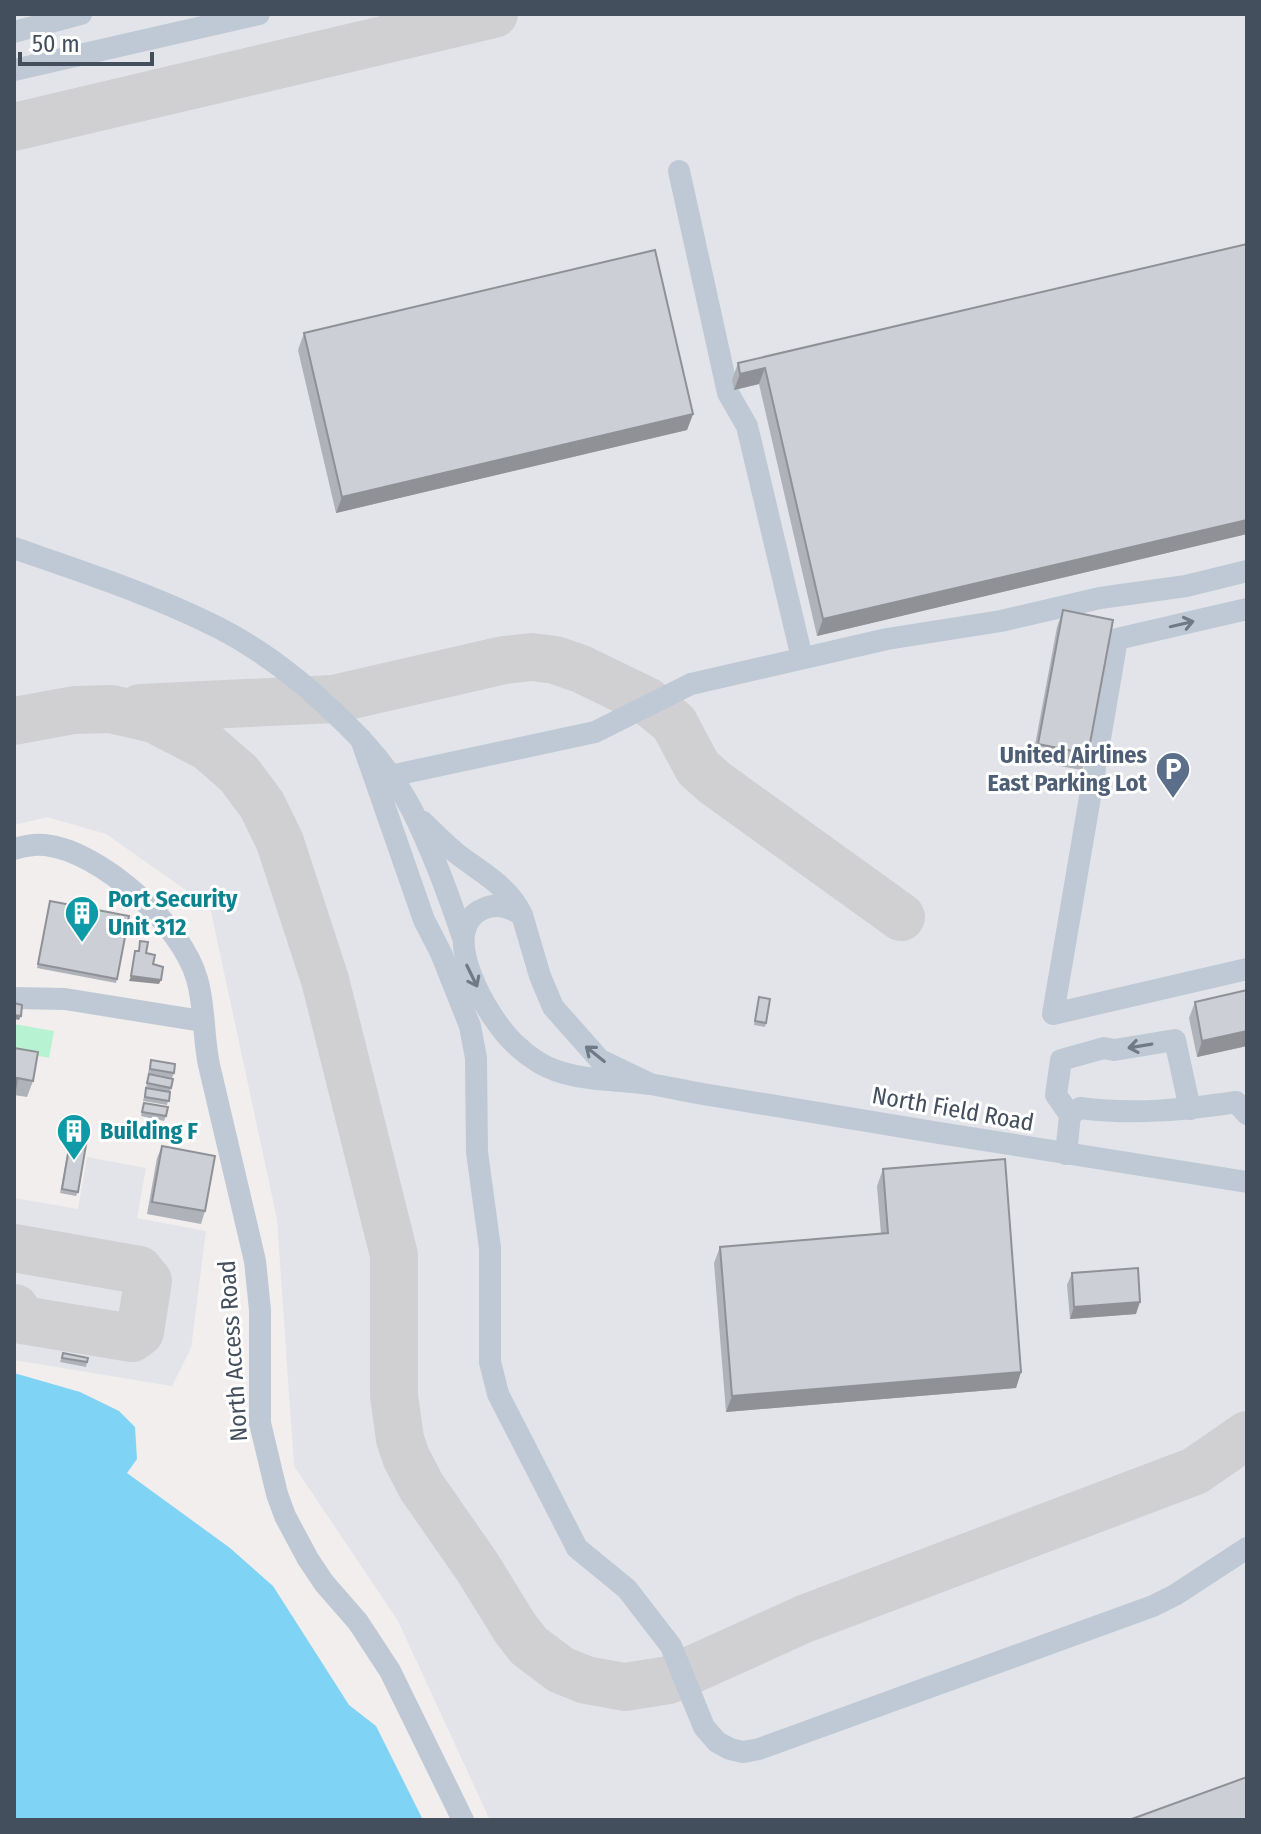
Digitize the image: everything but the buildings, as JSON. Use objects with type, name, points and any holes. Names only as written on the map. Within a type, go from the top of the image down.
[{"type":"street","points":[[14,32],[81,14]]},
{"type":"street","points":[[14,70],[188,22],[259,14]]},
{"type":"street","points":[[679,171],[728,393],[747,426],[802,658]]},
{"type":"street","points":[[14,548],[172,606],[220,628],[264,655],[301,682],[361,739],[411,809],[438,838],[506,891],[516,901],[522,915]]},
{"type":"street","points":[[390,776],[595,732],[691,684],[887,639],[1001,621],[1100,598],[1186,586],[1247,571]]},
{"type":"street","points":[[1247,609],[1117,639],[1053,1014],[1247,969]]},
{"type":"street","points":[[361,739],[424,920],[441,953],[470,1026],[476,1058],[477,1152],[490,1248],[490,1362],[498,1394],[577,1548],[627,1589],[671,1646],[698,1716],[717,1742],[743,1752],[759,1749],[1065,1638],[1175,1595],[1247,1548]]},
{"type":"street","name":"North Field Road","points":[[411,809],[446,888],[462,935],[465,961],[492,1016],[513,1043],[540,1064],[580,1077],[650,1084],[1247,1182]]},
{"type":"street","name":"North Access Road","points":[[14,849],[43,845],[69,852],[116,878],[149,905],[174,933],[191,964],[198,981],[209,1065],[255,1261],[260,1310],[260,1423],[277,1494],[296,1538],[316,1571],[358,1622],[390,1671],[463,1820]]},
{"type":"street","points":[[462,935],[470,917],[487,906],[504,905],[522,915]]},
{"type":"street","name":"North Field Road","points":[[522,915],[540,976],[553,1007],[600,1060],[650,1084]]},
{"type":"street","points":[[14,998],[65,999],[202,1021]]},
{"type":"street","points":[[1066,1154],[1070,1115],[1056,1095],[1061,1060],[1104,1048],[1114,1050],[1175,1040],[1190,1109]]},
{"type":"street","points":[[1070,1115],[1080,1108],[1121,1114],[1243,1105]]},
{"type":"shaded area","points":[[14,14],[1247,14],[1247,1820],[490,1820],[398,1621],[294,1466],[277,1219],[210,907],[106,834],[47,817],[14,825]]},
{"type":"shaded area","points":[[87,1157],[146,1168],[137,1218],[206,1231],[191,1348],[172,1386],[14,1360],[14,1198],[78,1209]]},
{"type":"green space","points":[[14,1024],[54,1031],[49,1058],[14,1051]]},
{"type":"water","points":[[14,1365],[115,1388],[147,1423],[141,1454],[341,1635],[436,1820],[14,1820]]},
{"type":"pier","points":[[14,1361],[115,1384],[128,1392],[151,1422],[153,1434],[149,1441],[152,1444],[146,1453],[274,1564],[344,1633],[376,1681],[440,1820],[423,1820],[376,1726],[349,1705],[273,1586],[230,1548],[127,1473],[137,1459],[135,1427],[119,1411],[80,1392],[14,1373]]},
{"type":"taxiway","points":[[14,127],[494,14]]},
{"type":"taxiway","points":[[140,708],[334,699],[504,660],[532,657],[555,660],[647,701],[674,723],[698,768],[715,783],[901,917]]},
{"type":"taxiway","points":[[14,721],[74,710],[111,709],[154,719],[208,747],[239,774],[262,805],[280,842],[325,980],[394,1255],[394,1396],[400,1439],[406,1457],[421,1486],[515,1628],[529,1646],[561,1670],[586,1680],[625,1687],[669,1680],[804,1619],[1195,1471],[1247,1435]]},
{"type":"taxiway","points":[[14,1248],[139,1270],[148,1281],[140,1332],[132,1338],[22,1320],[15,1308]]},
{"type":"place","name":"United Airlines East Parking Lot","points":[[1173,800]]},
{"type":"place","name":"Port Security Unit 312","points":[[82,944]]},
{"type":"place","name":"Building F","points":[[74,1162]]}]
